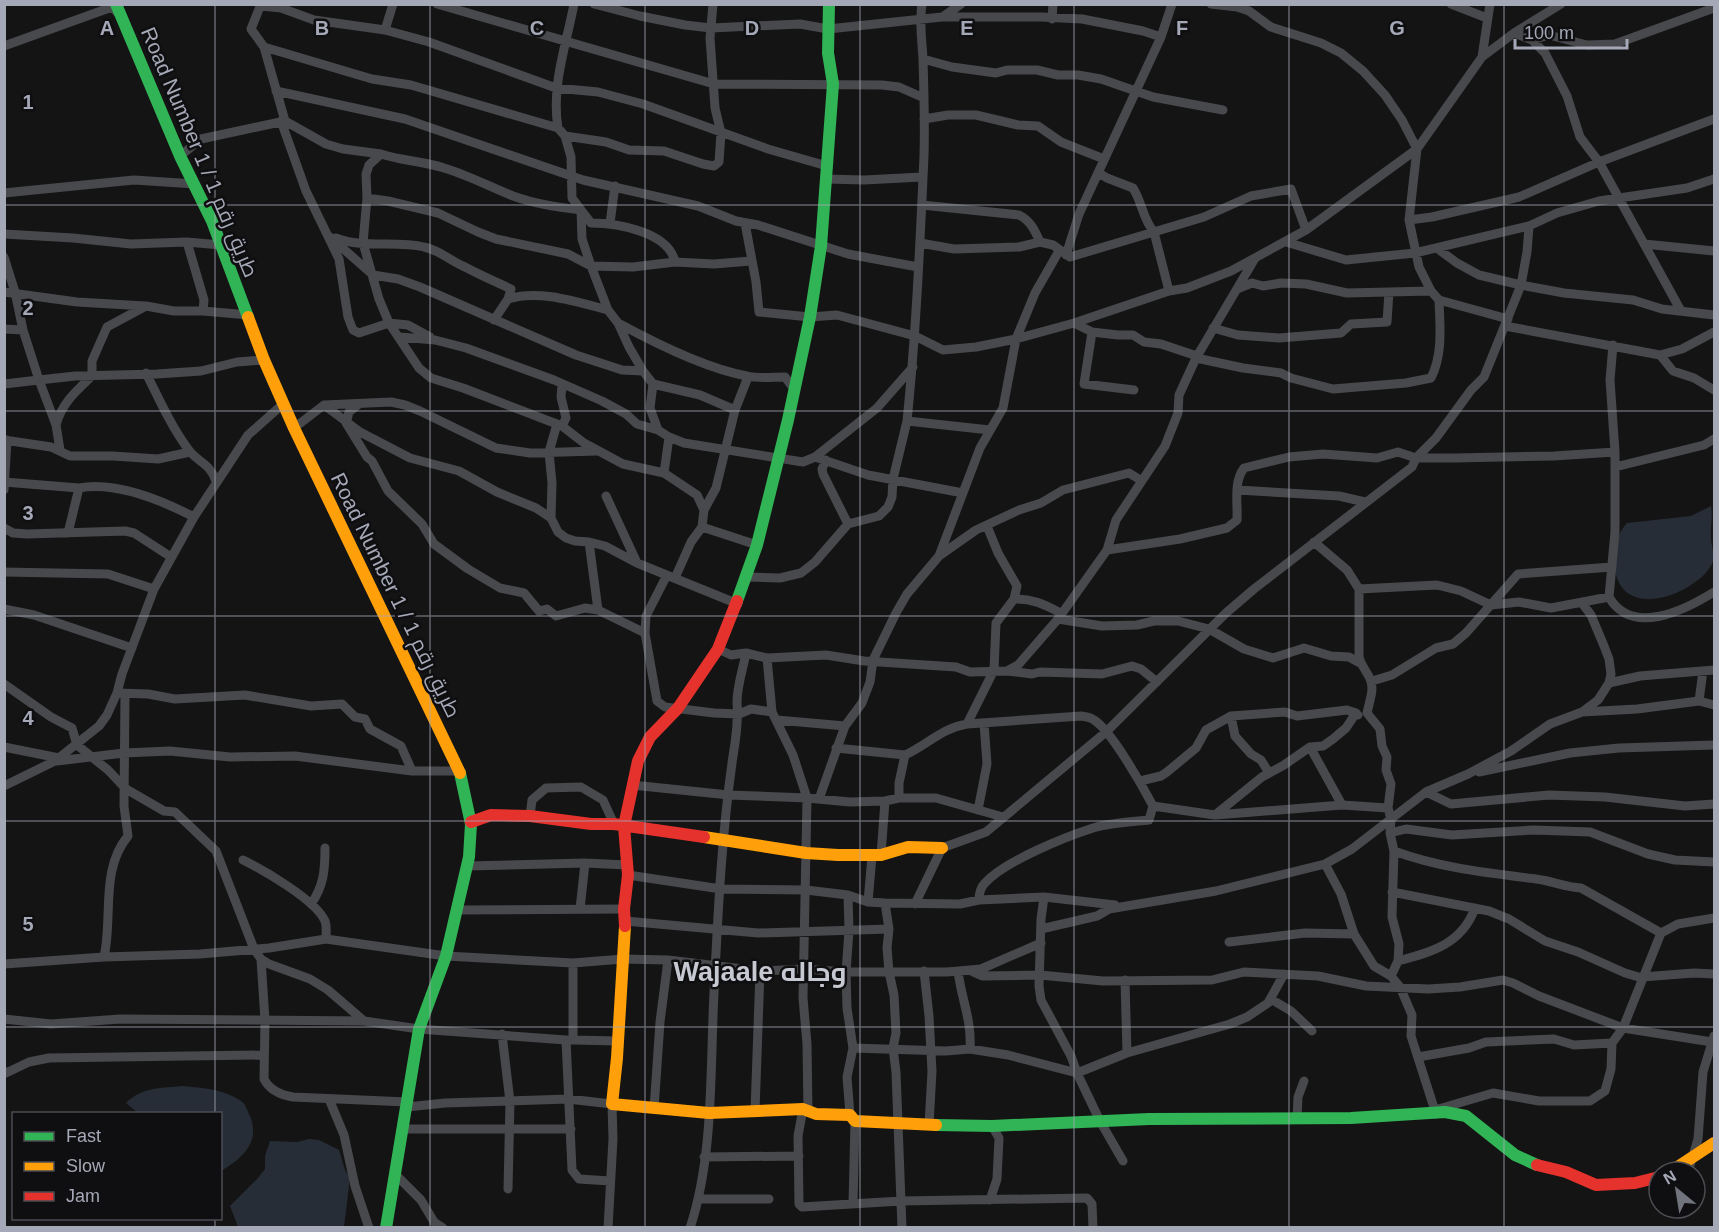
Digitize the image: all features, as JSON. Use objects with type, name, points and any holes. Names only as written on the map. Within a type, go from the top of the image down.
[{"type":"main road","points":[[829,4],[828,53],[833,84],[821,246],[810,317],[780,458],[757,545],[738,604],[718,649],[678,708],[658,727],[645,744],[619,825],[627,870],[618,1041],[612,1104],[709,1113],[805,1111],[897,1124],[992,1126],[1101,1121],[1297,1119],[1445,1112],[1466,1116],[1515,1155],[1596,1185],[1647,1180]]},
{"type":"main road","name":"Road Number 1 / طريق رقم 1","points":[[118,10],[180,156],[195,184],[221,245],[264,360],[294,428],[459,771],[471,822],[472,840],[446,956],[419,1029],[386,1227]]},
{"type":"main road","points":[[471,822],[491,815],[531,816],[664,831],[806,853],[876,856],[908,847],[942,848]]},
{"type":"main road","points":[[1687,1160],[1714,1143]]},
{"type":"street","points":[[385,30],[393,4]]},
{"type":"street","points":[[437,4],[714,84],[833,84],[899,87],[924,98]]},
{"type":"street","points":[[574,4],[556,88],[555,109],[571,157],[572,198],[591,224],[610,223],[628,226],[663,243],[674,255],[675,262]]},
{"type":"street","points":[[594,4],[685,26],[711,28],[800,24],[828,29],[942,17],[1041,17],[1082,19],[1143,31],[1161,37]]},
{"type":"street","points":[[264,46],[372,79],[411,85],[561,132],[606,142],[629,150],[664,151],[714,166],[719,162],[721,133],[715,108],[711,28],[713,4]]},
{"type":"street","points":[[747,576],[780,578],[801,573],[815,562],[848,524],[879,516],[888,507],[892,497],[893,480],[907,421],[915,336],[924,119],[923,59],[919,20],[922,4]]},
{"type":"street","points":[[942,17],[961,4]]},
{"type":"street","points":[[1052,19],[1053,4]]},
{"type":"street","points":[[939,556],[980,448],[1003,408],[1016,339],[1035,293],[1063,253],[1161,37],[1172,4]]},
{"type":"street","points":[[1211,4],[1249,11],[1271,27],[1321,43],[1341,53],[1363,71],[1385,95],[1402,120],[1417,149],[1409,220],[1419,267],[1431,291],[1439,300],[1553,336],[1660,355],[1682,349],[1714,332]]},
{"type":"street","points":[[1451,4],[1487,18]]},
{"type":"street","points":[[1482,57],[1490,4]]},
{"type":"street","points":[[745,223],[759,312],[810,317],[837,315],[915,336],[943,350],[976,347],[1016,339],[1074,323],[1170,291],[1187,288],[1254,260],[1306,230],[1417,149],[1482,57],[1514,33],[1561,4]]},
{"type":"street","points":[[435,340],[408,325],[389,323],[359,333],[353,330],[346,309],[339,259],[306,191],[283,121],[264,46],[251,29],[261,5],[281,8],[314,20],[385,30],[429,42],[556,88],[598,92],[643,104],[768,149],[827,166]]},
{"type":"street","points":[[4,46],[112,7],[118,10]]},
{"type":"street","points":[[1532,40],[1549,35],[1587,45],[1615,44],[1714,8]]},
{"type":"street","points":[[1514,33],[1532,40],[1545,53],[1567,96],[1580,137],[1599,162],[1681,311]]},
{"type":"street","points":[[923,59],[952,67],[996,73],[1007,70],[1037,70],[1058,75],[1078,75],[1101,79],[1153,97],[1223,110]]},
{"type":"street","points":[[276,91],[405,119],[573,176],[698,206],[745,223],[758,225],[848,254],[918,267]]},
{"type":"street","points":[[924,119],[948,115],[976,115],[1018,125],[1038,126],[1060,142],[1104,159]]},
{"type":"street","points":[[1409,220],[1432,217],[1518,196],[1599,162],[1714,120]]},
{"type":"street","points":[[180,156],[201,139],[283,121],[326,144],[445,168],[513,196],[546,206],[580,210]]},
{"type":"street","points":[[381,154],[369,165],[366,174],[367,198],[363,243],[379,299],[389,323],[419,368],[431,378],[560,425],[584,443],[623,464],[664,472],[698,495],[704,510]]},
{"type":"street","points":[[1099,173],[1133,188],[1140,199],[1149,227],[1154,232],[1170,291]]},
{"type":"street","points":[[826,179],[922,177]]},
{"type":"street","points":[[1286,242],[1346,260],[1415,254],[1528,226],[1557,213],[1617,197],[1688,188],[1714,179]]},
{"type":"street","points":[[4,193],[134,180],[195,184]]},
{"type":"street","points":[[610,223],[615,186]]},
{"type":"street","points":[[920,243],[954,249],[1018,247],[1040,242],[1053,245],[1070,257],[1204,217],[1251,196],[1292,189],[1306,230]]},
{"type":"street","points":[[367,198],[438,213],[496,239],[568,254],[591,266],[633,267],[675,262],[714,264],[751,261]]},
{"type":"street","points":[[922,205],[1019,215],[1026,218],[1040,242]]},
{"type":"street","points":[[580,210],[582,239],[608,310],[618,323],[628,347],[652,384],[650,408],[657,430]]},
{"type":"street","points":[[915,904],[942,848],[986,832],[1106,732],[1209,629],[1254,589],[1412,467],[1416,458],[1436,438],[1471,390],[1484,377],[1521,285],[1527,252],[1528,226]]},
{"type":"street","points":[[4,234],[131,244],[187,242],[221,245]]},
{"type":"street","points":[[329,235],[347,242],[414,245],[435,250],[464,267],[511,289],[508,299],[494,320]]},
{"type":"street","points":[[329,235],[373,275],[398,279],[420,287],[598,362],[622,370],[643,371]]},
{"type":"street","points":[[187,242],[204,300],[203,311]]},
{"type":"street","points":[[1644,244],[1714,251]]},
{"type":"street","points":[[1438,249],[1479,275],[1564,293],[1634,300],[1662,309],[1714,315]]},
{"type":"street","points":[[4,257],[15,292],[23,330],[56,424],[60,450]]},
{"type":"street","points":[[1007,671],[1018,665],[1059,616],[1107,550],[1116,520],[1131,495],[1160,456],[1172,430],[1178,413],[1179,395],[1196,357],[1254,260]]},
{"type":"street","points":[[1237,290],[1252,283],[1263,286],[1281,283],[1306,284],[1347,293],[1431,291]]},
{"type":"street","points":[[4,292],[77,302],[249,315]]},
{"type":"street","points":[[1213,328],[1257,338],[1341,333],[1351,324],[1388,322],[1389,292]]},
{"type":"street","points":[[508,299],[529,296],[570,300],[608,310]]},
{"type":"street","points":[[1074,323],[1092,332],[1133,335],[1144,342],[1167,345],[1196,357],[1243,368],[1281,373],[1291,378],[1333,389],[1406,383],[1431,378],[1438,364],[1439,300]]},
{"type":"street","points":[[56,424],[66,401],[92,376],[92,361],[107,327],[146,306]]},
{"type":"street","points":[[618,323],[671,349],[714,366],[748,377],[784,377],[795,389]]},
{"type":"street","points":[[4,329],[23,330]]},
{"type":"street","points":[[1092,332],[1084,384],[1134,390]]},
{"type":"street","points":[[400,337],[435,340],[466,348],[602,401],[626,414],[637,424],[657,430],[684,443],[727,448],[803,462],[815,457],[877,408],[912,367]]},
{"type":"street","points":[[1613,345],[1610,380],[1615,452],[1615,532],[1609,597],[1615,608],[1636,618],[1683,610],[1714,592]]},
{"type":"street","points":[[1660,355],[1673,371],[1694,378],[1714,390]]},
{"type":"street","points":[[4,384],[75,376],[201,371],[237,362],[264,360]]},
{"type":"street","points":[[146,373],[170,420],[190,452],[202,460],[216,481]]},
{"type":"street","points":[[748,377],[735,410],[716,488],[704,510],[702,527],[646,616],[645,633],[657,701],[665,707],[739,714],[751,709],[774,716],[844,726]]},
{"type":"street","points":[[652,384],[700,394],[735,410]]},
{"type":"street","points":[[562,385],[561,398],[566,418],[560,425],[549,452],[552,483],[551,518],[558,532],[575,541],[605,546],[637,563],[738,604]]},
{"type":"street","points":[[294,428],[324,405],[392,402],[405,405],[496,448],[530,453],[598,450]]},
{"type":"street","points":[[104,957],[113,863],[118,848],[128,836],[124,806],[126,789],[122,674],[154,589],[194,517],[248,435],[284,404]]},
{"type":"street","points":[[359,404],[349,412],[346,423],[367,457],[372,461],[388,491],[422,524],[435,544],[468,569],[500,588],[524,593],[539,611],[547,609],[556,616],[585,608],[598,610],[645,633]]},
{"type":"street","points":[[324,405],[346,423],[410,458],[459,471],[497,492],[536,508],[551,518]]},
{"type":"street","points":[[907,421],[990,430]]},
{"type":"street","points":[[664,472],[669,437]]},
{"type":"street","points":[[1615,467],[1704,445],[1714,439]]},
{"type":"street","points":[[190,452],[158,459],[70,456],[60,450],[42,445],[6,440],[5,485],[126,489],[170,504],[194,517]]},
{"type":"street","points":[[1107,550],[1180,539],[1230,527],[1237,520],[1237,490],[1244,468],[1289,457],[1323,454],[1377,458],[1398,452],[1416,458],[1554,456],[1615,452]]},
{"type":"street","points":[[815,457],[868,475],[963,493]]},
{"type":"street","points":[[826,460],[822,469],[823,474],[848,524]]},
{"type":"street","points":[[819,799],[844,726],[862,703],[873,660],[896,613],[907,594],[939,556],[976,530],[1019,510],[1041,503],[1063,490],[1129,473],[1142,482]]},
{"type":"street","points":[[68,533],[79,488]]},
{"type":"street","points":[[1237,490],[1339,496],[1365,502]]},
{"type":"street","points":[[606,496],[637,563]]},
{"type":"street","points":[[967,724],[994,670],[996,623],[1014,599],[1017,586],[998,553],[987,526]]},
{"type":"street","points":[[702,527],[757,545]]},
{"type":"street","points":[[4,528],[13,533],[125,531],[134,533],[171,556]]},
{"type":"street","points":[[589,542],[598,610]]},
{"type":"street","points":[[1314,542],[1347,570],[1359,589],[1360,663]]},
{"type":"street","points":[[1372,681],[1392,675],[1436,648],[1454,644],[1518,574],[1612,567]]},
{"type":"street","points":[[4,572],[108,574],[154,589]]},
{"type":"street","points":[[1359,589],[1437,585],[1461,591],[1491,605],[1519,602],[1551,608],[1609,597]]},
{"type":"street","points":[[1014,599],[1026,598],[1059,616],[1102,626],[1178,621],[1209,629],[1244,649],[1273,658],[1304,648],[1331,656],[1349,657],[1360,663],[1372,681],[1367,713]]},
{"type":"street","points":[[1582,603],[1595,624],[1609,659],[1611,674],[1609,683],[1598,700],[1582,712]]},
{"type":"street","points":[[4,609],[34,615],[132,648]]},
{"type":"street","points":[[718,649],[731,655],[746,653],[767,658],[826,655],[856,660],[956,667],[970,672],[994,670],[1032,674],[1040,672],[1102,674],[1132,666],[1141,669],[1157,682]]},
{"type":"street","points":[[690,1227],[700,1199],[709,1113],[717,930],[724,841],[739,714],[737,701],[746,653]]},
{"type":"street","points":[[767,658],[774,716],[803,779],[807,798],[803,998],[807,1044],[805,1111],[798,1136],[800,1204],[802,1207],[901,1201],[1087,1198],[1092,1204],[1093,1227]]},
{"type":"street","points":[[1609,683],[1640,676],[1714,670]]},
{"type":"street","points":[[1700,701],[1702,671]]},
{"type":"street","points":[[4,684],[51,717],[72,728],[76,745],[126,789],[164,811],[175,812],[216,851],[254,949],[261,959],[278,969],[316,982],[364,1021]]},
{"type":"street","points":[[121,694],[148,694],[176,699],[245,695],[311,706],[342,704],[355,717],[365,719],[370,729],[401,746],[412,771]]},
{"type":"street","points":[[4,786],[57,760],[99,726],[121,694]]},
{"type":"street","points":[[1041,929],[1097,916],[1109,909],[1216,891],[1325,864],[1352,849],[1426,792],[1468,774],[1511,751],[1539,730],[1563,718],[1582,712],[1637,709],[1700,701],[1714,705]]},
{"type":"street","points":[[1140,781],[1161,776],[1167,772],[1196,748],[1206,730],[1232,716],[1285,712],[1297,716],[1347,710],[1356,713],[1346,728],[1323,746],[1310,747],[1269,773],[1215,814]]},
{"type":"street","points":[[1354,716],[1367,713]]},
{"type":"street","points":[[1367,713],[1380,729],[1390,783],[1388,808],[1394,851],[1392,917],[1399,944],[1398,961],[1391,976]]},
{"type":"street","points":[[836,748],[905,755],[920,748],[947,728],[967,724],[1081,716],[1093,719],[1106,732],[1140,781],[1153,806],[1149,820],[1093,828],[1059,841],[1008,866],[985,883],[979,892],[979,900]]},
{"type":"street","points":[[1232,716],[1235,736],[1251,754],[1261,760],[1269,773]]},
{"type":"street","points":[[978,810],[987,764],[984,723]]},
{"type":"street","points":[[1468,774],[1570,753],[1619,748],[1714,746]]},
{"type":"street","points":[[4,747],[57,760],[170,751],[230,757],[296,756],[412,771],[459,771]]},
{"type":"street","points":[[1310,747],[1342,806]]},
{"type":"street","points":[[899,798],[899,783],[905,755]]},
{"type":"street","points":[[632,785],[729,795],[850,802],[936,798],[1003,818]]},
{"type":"street","points":[[531,816],[532,800],[546,788],[581,787],[603,800],[619,825]]},
{"type":"street","points":[[1426,792],[1451,804],[1549,795],[1605,796],[1685,806],[1714,804]]},
{"type":"street","points":[[868,902],[885,801]]},
{"type":"street","points":[[1153,806],[1215,814],[1342,806],[1388,808]]},
{"type":"street","points":[[1390,833],[1406,829],[1452,835],[1534,830],[1590,832],[1648,854],[1675,860],[1714,861]]},
{"type":"street","points":[[311,904],[324,878],[325,848]]},
{"type":"street","points":[[1394,851],[1423,862],[1537,879],[1568,888],[1581,888],[1661,933]]},
{"type":"street","points":[[243,860],[293,889],[311,904],[325,920],[326,939]]},
{"type":"street","points":[[467,866],[585,863],[721,889],[806,890],[848,895],[868,902],[960,904],[979,900],[1044,897],[1126,907]]},
{"type":"street","points":[[580,909],[585,863]]},
{"type":"street","points":[[1325,864],[1341,894],[1354,934],[1374,966],[1391,976],[1400,987],[1412,1015],[1411,1036],[1435,1112],[1492,1093],[1539,1101],[1590,1101],[1605,1091],[1611,1069],[1612,1043],[1623,1028],[1661,933],[1677,924],[1714,918]]},
{"type":"street","points":[[1392,892],[1475,908],[1499,915],[1545,941],[1642,978],[1714,974]]},
{"type":"street","points":[[848,895],[847,1008],[853,1048],[847,1077],[852,1118],[853,1204]]},
{"type":"street","points":[[1044,897],[1041,929],[1041,1000],[1123,1161]]},
{"type":"street","points":[[885,903],[889,929],[887,948],[889,972],[894,995],[896,1033],[893,1048],[902,1227]]},
{"type":"street","points":[[1398,961],[1426,953],[1454,940],[1471,921],[1475,908]]},
{"type":"street","points":[[456,910],[580,909],[717,930],[758,933],[889,929]]},
{"type":"street","points":[[1229,942],[1305,933],[1354,934]]},
{"type":"street","points":[[4,964],[104,957],[200,954],[326,939],[446,956],[573,963],[623,959],[668,960],[760,971],[804,969],[846,972],[958,971],[981,969],[1041,943]]},
{"type":"street","points":[[261,959],[265,1020],[264,1079],[267,1086],[275,1092],[293,1097],[407,1105],[568,1099],[612,1104],[608,1227]]},
{"type":"street","points":[[654,1109],[660,1022],[668,960]]},
{"type":"street","points":[[573,963],[568,1099],[573,1174],[579,1179],[610,1181]]},
{"type":"street","points":[[969,970],[982,976],[1040,975],[1125,980],[1212,980],[1244,972],[1318,976],[1348,984],[1375,987],[1428,989],[1509,981],[1539,996],[1623,1028],[1713,1039],[1703,1072],[1699,1130],[1692,1160]]},
{"type":"street","points":[[755,1111],[760,971]]},
{"type":"street","points":[[924,971],[931,1050],[929,1125]]},
{"type":"street","points":[[958,971],[960,989],[969,1016],[970,1049]]},
{"type":"street","points":[[853,1048],[970,1049],[1008,1055],[1077,1073],[1127,1053],[1238,1022],[1263,1008],[1271,999],[1284,974]]},
{"type":"street","points":[[1125,980],[1127,1053]]},
{"type":"street","points":[[1271,999],[1291,1011],[1312,1031]]},
{"type":"street","points":[[4,1020],[51,1024],[120,1019],[364,1021],[419,1029],[569,1040],[618,1041]]},
{"type":"street","points":[[502,1034],[510,1102],[508,1189]]},
{"type":"street","points":[[1418,1057],[1469,1048],[1486,1042],[1554,1039],[1574,1045],[1612,1043]]},
{"type":"street","points":[[4,1071],[6,1073],[29,1062],[49,1058],[264,1055]]},
{"type":"street","points":[[1703,1072],[1714,1073]]},
{"type":"street","points":[[1297,1119],[1298,1097],[1304,1081]]},
{"type":"street","points":[[329,1099],[344,1135],[355,1186],[369,1227]]},
{"type":"street","points":[[990,1200],[997,1179],[999,1138],[992,1126]]},
{"type":"street","points":[[403,1130],[571,1129]]},
{"type":"street","points":[[704,1157],[799,1156]]},
{"type":"street","points":[[395,1174],[421,1200],[434,1222],[443,1227]]},
{"type":"street","points":[[700,1199],[769,1199]]},
{"type":"shaded area","points":[[1711,506],[1713,561],[1701,578],[1681,591],[1659,598],[1638,598],[1629,594],[1621,586],[1616,575],[1615,552],[1620,534],[1627,523],[1691,516]]},
{"type":"shaded area","points":[[183,1086],[213,1090],[228,1094],[243,1102],[253,1126],[251,1142],[247,1149],[236,1161],[222,1170],[222,1112],[137,1112],[126,1103],[138,1094],[160,1088]]},
{"type":"shaded area","points":[[309,1139],[319,1140],[339,1150],[350,1178],[344,1227],[238,1227],[230,1206],[265,1169],[265,1156],[270,1141],[297,1142]]},
{"type":"traffic: fast","points":[[116,4],[180,156],[212,221],[248,317]]},
{"type":"traffic: fast","points":[[737,601],[757,545],[788,420],[810,317],[821,246],[833,84],[828,53],[829,4]]},
{"type":"traffic: fast","points":[[386,1228],[419,1029],[446,956],[469,857],[471,824],[460,773]]},
{"type":"traffic: fast","points":[[936,1125],[992,1126],[1149,1119],[1351,1118],[1445,1112],[1466,1116],[1515,1155],[1537,1165]]},
{"type":"traffic: slow","points":[[248,317],[294,428],[460,773]]},
{"type":"traffic: slow","points":[[704,837],[806,853],[838,855],[881,855],[908,847],[942,848]]},
{"type":"traffic: slow","points":[[625,926],[612,1104],[709,1113],[803,1109],[816,1114],[850,1115],[855,1121],[936,1125]]},
{"type":"traffic: slow","points":[[1688,1160],[1714,1143]]},
{"type":"traffic: jam","points":[[625,926],[624,909],[628,875],[624,826],[638,761],[650,737],[678,708],[718,649],[737,601]]},
{"type":"traffic: jam","points":[[471,822],[491,815],[530,816],[591,824],[614,824],[704,837]]},
{"type":"traffic: jam","points":[[1537,1165],[1566,1172],[1596,1185],[1635,1183],[1647,1180]]},
{"type":"district","name":"Wajaale وجاله","points":[[760,972]]}]
